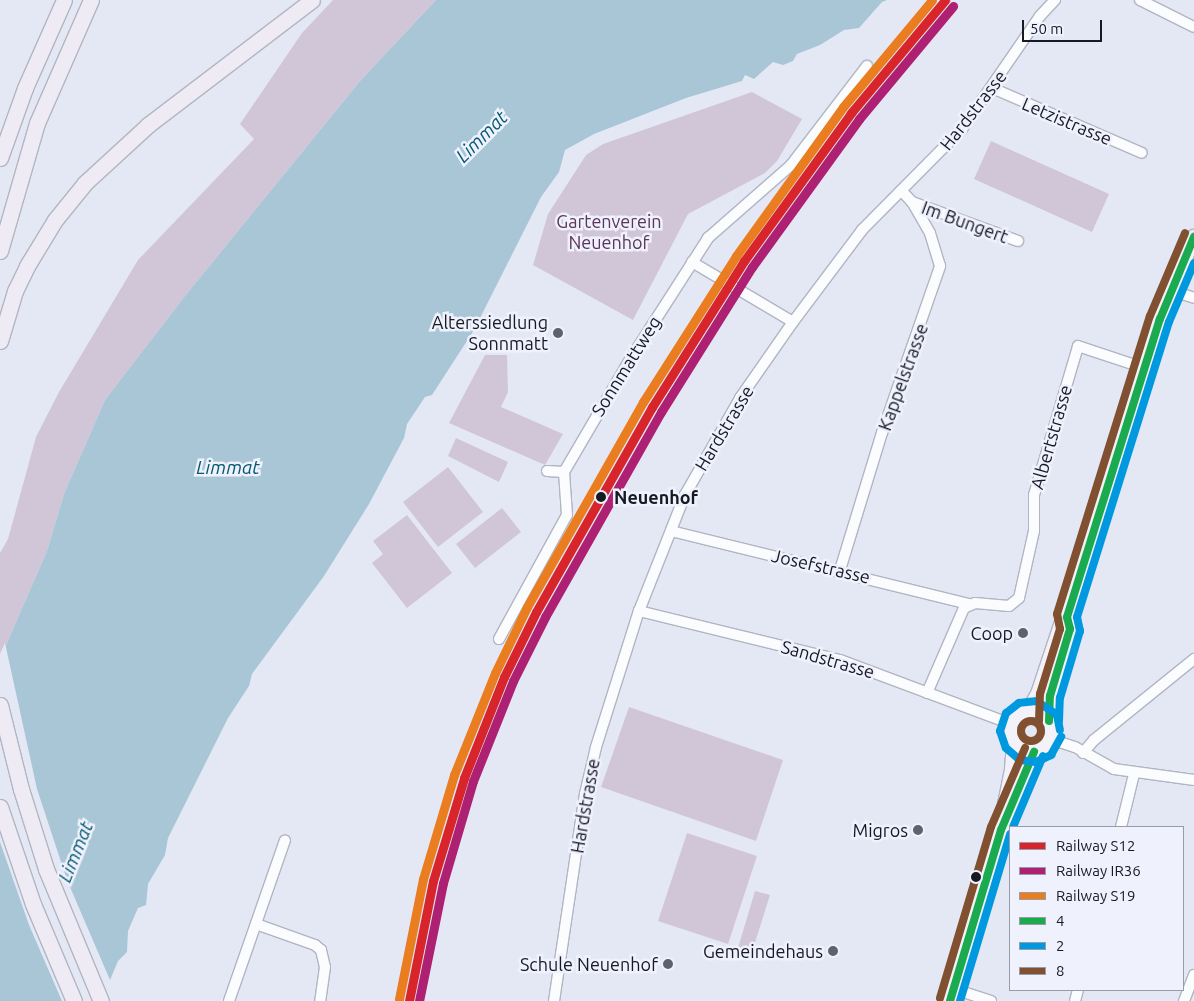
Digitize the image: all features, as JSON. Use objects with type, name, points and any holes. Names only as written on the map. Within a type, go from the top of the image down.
[{"type":"highway","points":[[0,158],[29,79],[64,0]]},
{"type":"highway","points":[[0,251],[37,124],[91,0]]},
{"type":"highway","points":[[0,341],[27,266],[55,220],[85,183],[148,125],[312,0]]},
{"type":"highway","points":[[0,705],[18,781],[46,869],[101,1001]]},
{"type":"highway","points":[[0,807],[32,904],[74,1001]]},
{"type":"main road","points":[[1029,710],[1067,617],[1147,369],[1170,290],[1194,237]]},
{"type":"main road","points":[[1014,743],[1024,751],[1034,752],[1044,748],[1050,739],[1050,696],[1070,629],[1067,617]]},
{"type":"main road","points":[[1001,830],[1004,802],[1012,770],[1014,743],[1011,724],[1018,715],[1029,710],[1040,713],[1049,721]]},
{"type":"main road","points":[[952,995],[1001,830],[1034,752]]},
{"type":"street","name":"Hardstrasse","points":[[554,1001],[589,778],[639,611],[685,495],[718,434],[793,322],[857,237],[962,129],[1040,16],[1055,0]]},
{"type":"street","points":[[1140,0],[1194,27]]},
{"type":"street","name":"Sonnmattweg","points":[[564,472],[566,464],[692,262],[715,231],[791,164],[867,66]]},
{"type":"street","name":"Letzistrasse","points":[[992,88],[1142,153]]},
{"type":"street","name":"Kappelstrasse","points":[[840,570],[882,433],[940,266],[930,233],[912,202],[901,190]]},
{"type":"street","name":"Im Bungert","points":[[912,202],[1018,241]]},
{"type":"street","points":[[692,262],[793,322]]},
{"type":"street","points":[[1170,290],[1194,298]]},
{"type":"street","name":"Albertstrasse","points":[[969,604],[1009,606],[1019,598],[1033,540],[1034,495],[1078,346],[1147,369]]},
{"type":"street","points":[[499,639],[567,515],[564,472],[547,471]]},
{"type":"street","name":"Josefstrasse","points":[[671,531],[840,570],[969,604]]},
{"type":"street","points":[[927,692],[960,613],[969,604]]},
{"type":"street","name":"Sandstrasse","points":[[639,611],[840,660],[1011,724]]},
{"type":"street","points":[[1083,752],[1094,740],[1194,659]]},
{"type":"street","points":[[1050,739],[1083,752],[1114,769],[1134,774],[1194,780]]},
{"type":"street","points":[[1121,826],[1134,774]]},
{"type":"street","points":[[229,1001],[285,840]]},
{"type":"street","points":[[256,924],[315,945],[321,950],[325,967],[320,1001]]},
{"type":"street","points":[[1184,1001],[1194,975]]},
{"type":"street","points":[[952,995],[992,1001]]},
{"type":"green space","points":[[333,0],[436,0],[361,80],[185,296],[105,400],[64,494],[47,551],[0,659],[0,553],[8,539],[36,437],[59,392],[138,260],[254,139],[240,124],[302,33]]},
{"type":"green space","name":"Gartenverein Neuenhof","points":[[752,92],[802,119],[777,161],[765,173],[688,214],[633,320],[533,265],[548,214],[586,155],[603,144]]},
{"type":"green space","points":[[991,141],[1109,194],[1092,232],[974,179]]},
{"type":"green space","points":[[485,355],[507,355],[508,392],[501,407],[563,434],[545,465],[449,423]]},
{"type":"green space","points":[[456,438],[508,462],[499,482],[448,456]]},
{"type":"green space","points":[[448,467],[483,512],[438,547],[403,502]]},
{"type":"green space","points":[[502,508],[521,532],[475,568],[456,544]]},
{"type":"green space","points":[[407,515],[452,573],[407,608],[372,563],[383,554],[373,541]]},
{"type":"green space","points":[[629,707],[783,760],[756,841],[601,787]]},
{"type":"green space","points":[[687,833],[757,856],[728,944],[658,921]]},
{"type":"green space","points":[[755,891],[770,895],[752,952],[738,948]]},
{"type":"water","name":"Limmat","points":[[436,0],[887,0],[882,2],[859,28],[844,30],[820,45],[797,54],[793,61],[783,65],[773,62],[754,79],[745,75],[742,81],[686,98],[594,134],[565,150],[559,172],[541,197],[474,330],[432,395],[425,397],[407,424],[404,438],[369,504],[324,576],[252,674],[249,686],[228,718],[168,838],[165,855],[148,884],[146,905],[138,908],[128,931],[127,952],[118,961],[110,980],[108,1001],[0,1001],[0,659],[47,551],[64,494],[105,400],[185,296],[361,80]]},
{"type":"pier","points":[[5,643],[37,789],[67,880],[113,987],[111,1001],[62,1001],[29,925],[0,842],[0,654]]},
{"type":"rail line","name":"S19","points":[[399,999],[423,879],[454,775],[495,673],[527,607],[643,402],[736,256],[843,107],[932,0]]},
{"type":"rail line","name":"S12","points":[[409,1001],[433,881],[464,778],[504,677],[536,612],[652,407],[744,261],[851,113],[945,0]]},
{"type":"rail line","name":"IR36","points":[[419,1001],[443,883],[473,781],[513,681],[545,617],[661,412],[752,267],[859,119],[953,6]]},
{"type":"transit line","name":"8","points":[[1039,721],[1040,694],[1060,629],[1057,614],[1150,316],[1185,233]]},
{"type":"transit line","name":"4","points":[[1049,721],[1050,696],[1070,629],[1067,617],[1160,319],[1194,237]]},
{"type":"transit line","name":"2","points":[[1059,721],[1060,698],[1080,631],[1077,617],[1169,322],[1194,263]]},
{"type":"transit line","name":"2","points":[[1037,701],[1019,703],[1006,713],[1000,731],[1006,748],[1020,760],[1036,762],[1051,755],[1061,737]]},
{"type":"transit line","name":"2","points":[[1038,702],[1057,715],[1060,730]]},
{"type":"transit line","name":"8","points":[[1031,721],[1038,724],[1041,731],[1038,738],[1031,741],[1024,738],[1021,731],[1024,724],[1031,721]]},
{"type":"transit line","name":"8","points":[[940,998],[991,827],[1025,748]]},
{"type":"transit line","name":"4","points":[[950,1001],[1001,830],[1034,752]]},
{"type":"transit line","name":"2","points":[[1013,826],[1043,756]]},
{"type":"transit line","name":"2","points":[[960,1001],[1009,837]]},
{"type":"place","name":"Alterssiedlung Sonnmatt","points":[[558,333]]},
{"type":"place","name":"Neuenhof","points":[[601,497]]},
{"type":"place","name":"Coop","points":[[1023,633]]},
{"type":"place","name":"Migros","points":[[918,830]]},
{"type":"place","name":"Gemeindehaus","points":[[833,951]]},
{"type":"place","name":"Schule Neuenhof","points":[[668,964]]}]
